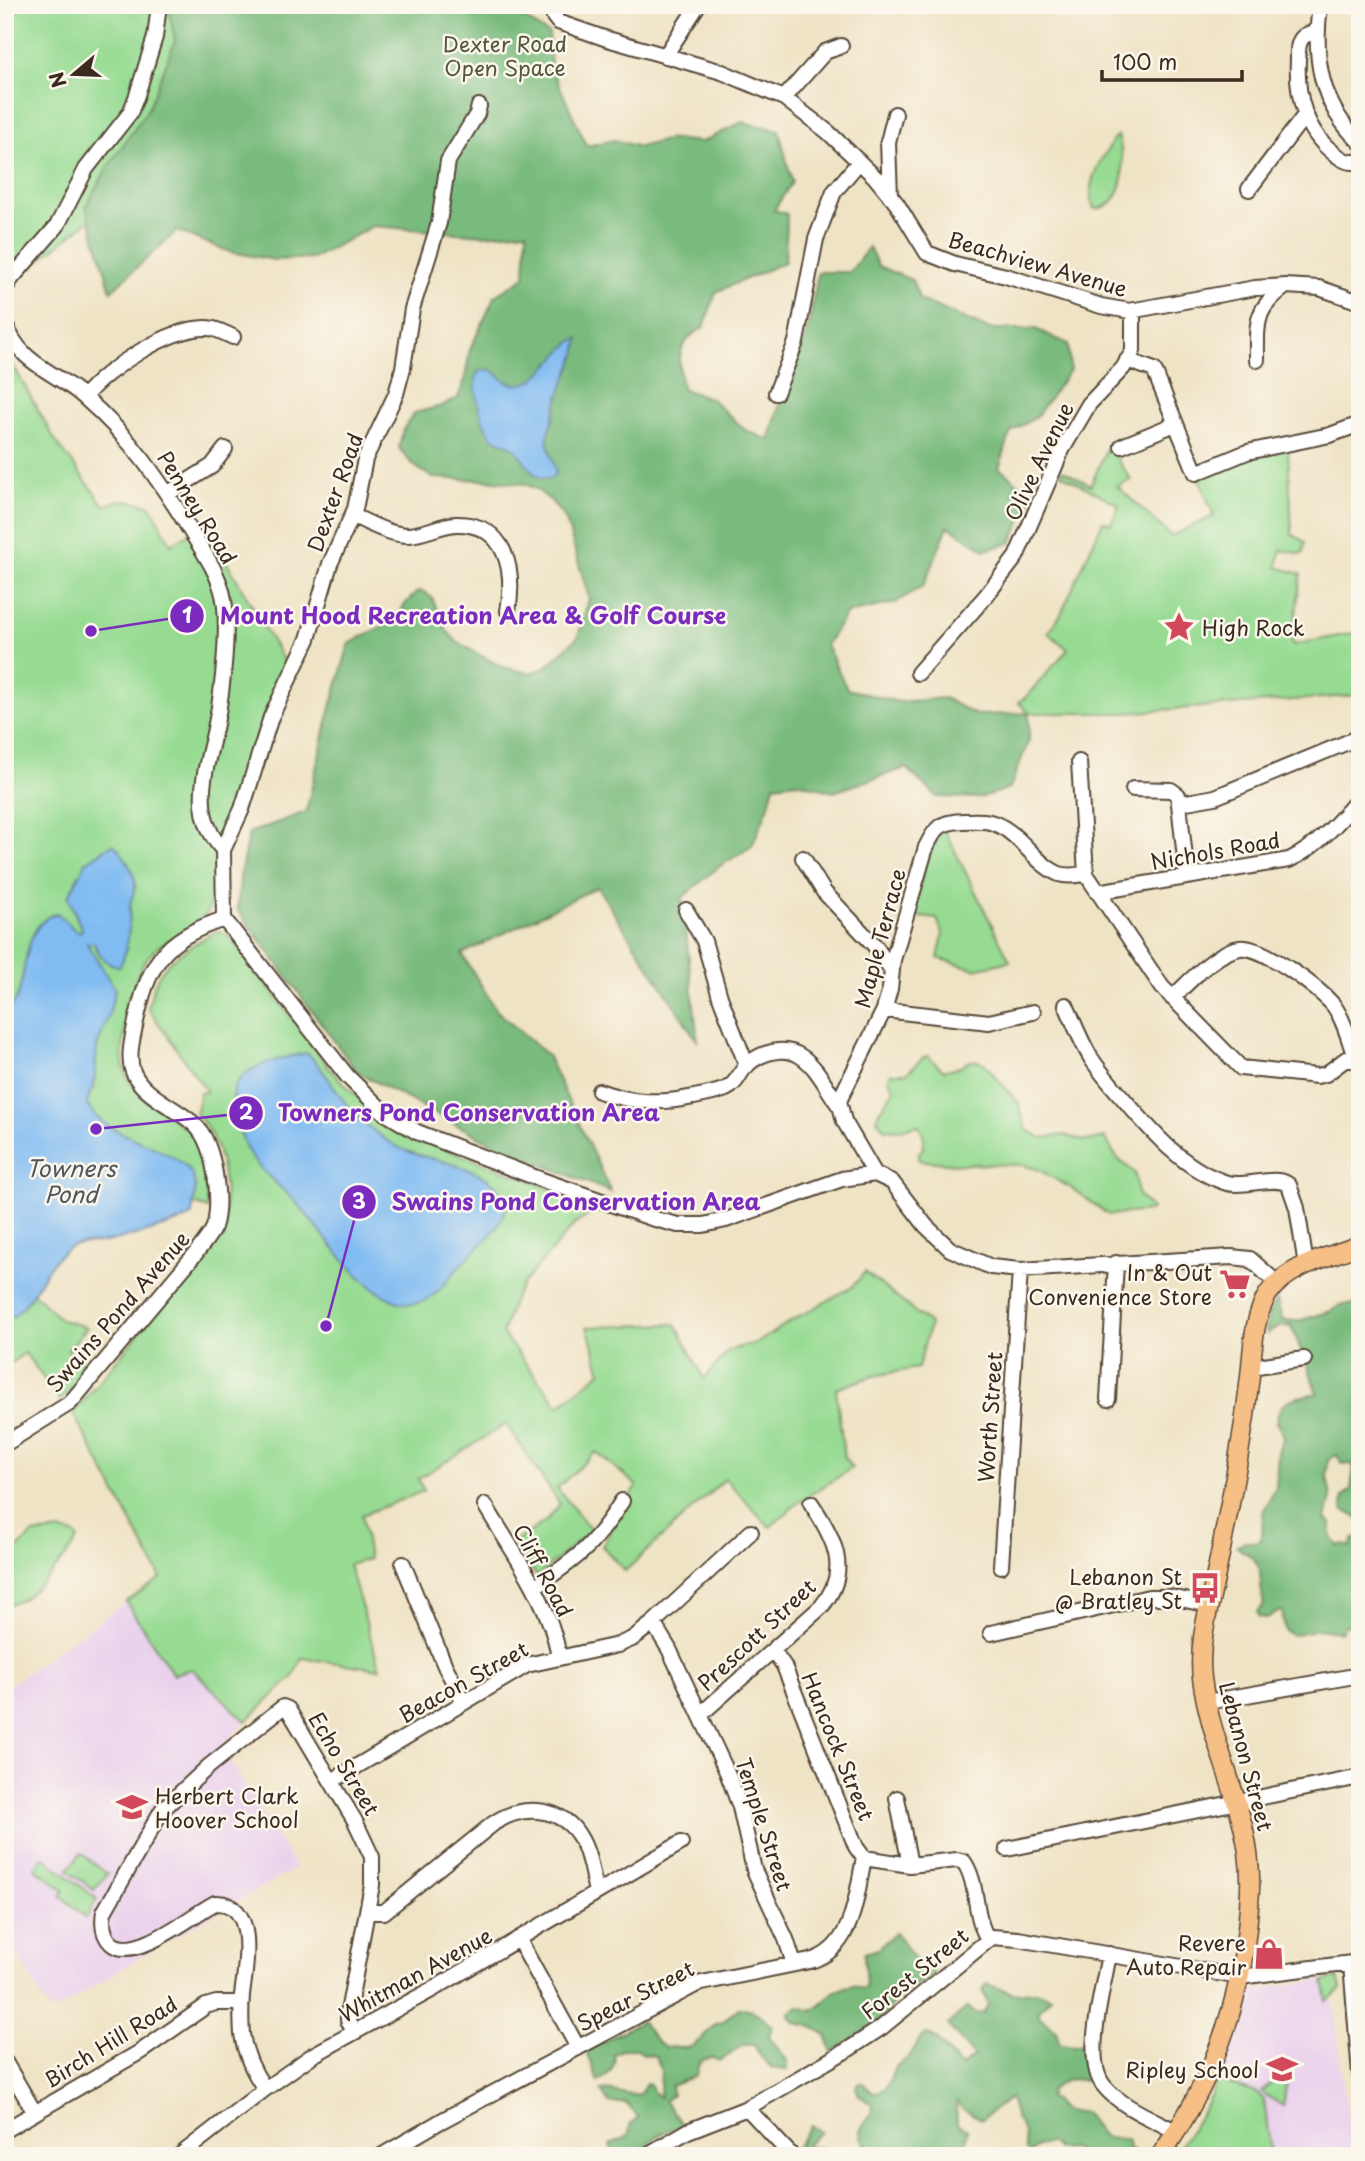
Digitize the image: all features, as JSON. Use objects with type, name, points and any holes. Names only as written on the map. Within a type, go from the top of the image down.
[{"type":"main road","name":"Lebanon Street","points":[[1160,2156],[1202,2088],[1216,2057],[1240,1977],[1249,1903],[1250,1869],[1247,1845],[1207,1702],[1201,1656],[1236,1470],[1259,1314],[1266,1297],[1277,1283],[1306,1265],[1360,1245]]},
{"type":"street","points":[[5,289],[57,226],[86,169],[130,113],[138,96],[155,37],[159,5]]},
{"type":"street","points":[[665,56],[698,5]]},
{"type":"street","points":[[1320,5],[1318,56],[1324,92],[1333,111],[1360,142]]},
{"type":"street","name":"Beachview Avenue","points":[[556,11],[558,22],[722,72],[784,98],[828,132],[859,162],[890,196],[927,253],[955,264],[1006,276],[1101,306],[1133,310]]},
{"type":"street","points":[[1317,31],[1303,36],[1299,45],[1298,93],[1318,140],[1345,161],[1360,161]]},
{"type":"street","points":[[784,98],[825,52],[841,46]]},
{"type":"street","name":"Dexter Road","points":[[223,850],[242,809],[271,717],[306,646],[330,564],[353,516],[365,459],[388,415],[400,384],[412,309],[439,223],[448,161],[477,114],[479,106]]},
{"type":"street","points":[[890,196],[888,142],[895,114]]},
{"type":"street","points":[[1249,189],[1306,115]]},
{"type":"street","points":[[776,393],[796,342],[816,239],[834,192],[859,162]]},
{"type":"street","points":[[1257,360],[1257,321],[1266,304],[1286,286]]},
{"type":"street","points":[[1360,302],[1319,288],[1286,286],[1255,288],[1133,310],[1133,351],[1128,360],[1154,370],[1196,473],[1247,452],[1330,435],[1360,424]]},
{"type":"street","name":"Penney Road","points":[[5,322],[14,342],[24,355],[84,397],[139,452],[214,570],[226,607],[219,709],[202,794],[206,823],[223,850]]},
{"type":"street","points":[[84,397],[114,368],[176,333],[206,328],[233,337]]},
{"type":"street","name":"Olive Avenue","points":[[918,673],[985,597],[1016,557],[1062,450],[1089,404],[1128,360]]},
{"type":"street","points":[[1122,446],[1175,424]]},
{"type":"street","points":[[167,494],[212,466],[225,449]]},
{"type":"street","points":[[353,516],[394,533],[407,535],[454,524],[483,530],[497,542],[508,562],[512,588],[508,611]]},
{"type":"street","points":[[1181,803],[1215,797],[1360,737]]},
{"type":"street","points":[[1079,762],[1086,874],[1172,998],[1241,1068],[1317,1076],[1326,1074],[1346,1059],[1358,1061]]},
{"type":"street","points":[[1133,789],[1171,790],[1178,795],[1187,876]]},
{"type":"street","name":"Nichols Road","points":[[1097,892],[1289,859],[1300,855],[1345,815],[1360,797]]},
{"type":"street","name":"Maple Terrace","points":[[838,1104],[842,1091],[884,1010],[890,989],[891,968],[926,847],[940,825],[958,821],[994,823],[1061,875],[1086,874]]},
{"type":"street","points":[[223,850],[224,919],[323,1048],[353,1082],[386,1113],[417,1132],[584,1195],[678,1225],[726,1220],[867,1173],[892,1182],[926,1226],[950,1249],[991,1267],[1020,1270],[1196,1257],[1242,1258],[1255,1263],[1277,1283]]},
{"type":"street","points":[[803,858],[824,891],[875,946],[891,968]]},
{"type":"street","points":[[686,910],[704,941],[720,996],[747,1066]]},
{"type":"street","name":"Swains Pond Avenue","points":[[5,1444],[70,1403],[196,1254],[212,1230],[217,1200],[206,1141],[194,1125],[141,1085],[133,1070],[131,1050],[142,993],[158,959],[184,939],[224,919]]},
{"type":"street","points":[[1172,998],[1223,955],[1243,947],[1254,950],[1290,970],[1328,1000],[1344,1026],[1358,1061]]},
{"type":"street","points":[[1066,1005],[1093,1062],[1106,1080],[1166,1145],[1199,1169],[1226,1182],[1244,1185],[1284,1181],[1289,1185],[1295,1200],[1306,1265]]},
{"type":"street","points":[[884,1010],[989,1023],[1033,1012]]},
{"type":"street","points":[[599,1091],[629,1101],[667,1103],[725,1089],[736,1083],[747,1066],[767,1054],[777,1050],[793,1052],[803,1057],[816,1071],[838,1104],[844,1121],[875,1174]]},
{"type":"street","points":[[1108,1399],[1116,1263]]},
{"type":"street","name":"Worth Street","points":[[1001,1566],[1020,1270]]},
{"type":"street","points":[[1251,1367],[1304,1359]]},
{"type":"street","points":[[534,1587],[590,1546],[622,1501]]},
{"type":"street","name":"Prescott Street","points":[[701,1715],[821,1607],[836,1583],[837,1563],[831,1537],[811,1503]]},
{"type":"street","name":"Cliff Road","points":[[485,1505],[534,1587],[550,1624],[559,1657]]},
{"type":"street","name":"Beacon Street","points":[[332,1781],[527,1665],[627,1642],[653,1623],[751,1532]]},
{"type":"street","points":[[403,1564],[445,1666],[464,1702]]},
{"type":"street","points":[[991,1633],[1149,1597],[1170,1597],[1210,1605]]},
{"type":"street","name":"Temple Street","points":[[653,1623],[669,1649],[727,1772],[740,1807],[754,1870],[786,1938],[794,1964]]},
{"type":"street","name":"Hancock Street","points":[[774,1650],[784,1665],[852,1838],[864,1858]]},
{"type":"street","points":[[1207,1702],[1360,1675]]},
{"type":"street","name":"Echo Street","points":[[242,2003],[247,1964],[247,1934],[244,1925],[224,1903],[215,1903],[157,1938],[130,1948],[121,1949],[114,1945],[107,1938],[102,1925],[104,1912],[162,1810],[208,1768],[280,1708],[286,1706],[332,1781],[371,1854],[373,1873],[347,2014],[354,2032]]},
{"type":"street","points":[[1007,1849],[1360,1777]]},
{"type":"street","points":[[897,1798],[910,1865]]},
{"type":"street","points":[[367,1912],[384,1912],[494,1823],[522,1811],[541,1811],[556,1815],[575,1830],[585,1847],[596,1892]]},
{"type":"street","name":"Whitman Avenue","points":[[179,2156],[264,2089],[310,2057],[519,1940],[681,1843]]},
{"type":"street","points":[[864,1858],[910,1865],[957,1860],[966,1863],[982,1926],[988,1939]]},
{"type":"street","name":"Spear Street","points":[[381,2156],[441,2121],[703,1982],[820,1958],[845,1934],[864,1858]]},
{"type":"street","name":"Forest Street","points":[[645,2156],[682,2134],[747,2108],[866,2039],[988,1939],[997,1936],[1240,1977],[1355,1963]]},
{"type":"street","points":[[519,1940],[578,2048]]},
{"type":"street","points":[[1109,1954],[1094,2053],[1097,2073],[1105,2088],[1120,2100],[1177,2132]]},
{"type":"street","points":[[1355,1963],[1360,2074]]},
{"type":"street","name":"Birch Hill Road","points":[[5,2130],[140,2052],[206,2006],[216,2003],[242,2003]]},
{"type":"street","points":[[242,2003],[245,2049],[253,2071],[264,2089]]},
{"type":"street","points":[[5,2062],[34,2113]]},
{"type":"street","points":[[747,2108],[792,2156]]},
{"type":"street","points":[[199,2142],[207,2156]]},
{"type":"shaded area","name":"Herbert Clark Hoover School","points":[[126,1602],[173,1674],[192,1669],[246,1721],[221,1747],[296,1868],[163,1943],[51,2013],[5,1934],[5,1688]]},
{"type":"shaded area","name":"Ripley School","points":[[1330,1978],[1353,2156],[1271,2156],[1256,2093],[1218,2080],[1249,1994],[1262,1989]]},
{"type":"green space","points":[[5,5],[241,5],[102,210],[5,288]]},
{"type":"green space","name":"Dexter Road Open Space","points":[[168,5],[520,5],[517,14],[549,34],[551,68],[587,146],[614,140],[639,147],[670,139],[702,142],[742,122],[779,130],[792,182],[774,210],[787,214],[785,262],[716,292],[704,327],[688,339],[683,346],[680,360],[682,389],[710,398],[745,430],[769,440],[786,384],[808,330],[818,272],[850,272],[869,247],[878,266],[912,280],[920,300],[989,329],[1036,329],[1068,344],[1070,370],[1036,417],[1011,432],[999,468],[1033,495],[1011,543],[985,550],[948,526],[924,585],[895,603],[847,613],[826,645],[847,689],[899,702],[944,698],[976,715],[1029,713],[1029,740],[1010,788],[981,798],[937,797],[906,768],[834,792],[798,782],[774,785],[768,808],[752,846],[717,868],[682,898],[698,1042],[597,887],[462,954],[497,1011],[547,1055],[611,1192],[497,1146],[357,1072],[237,909],[241,870],[249,833],[306,812],[349,644],[398,618],[404,605],[418,591],[432,598],[447,631],[457,642],[502,667],[530,673],[545,668],[578,637],[589,598],[566,520],[551,501],[535,488],[525,484],[433,478],[413,465],[399,448],[403,430],[414,413],[442,406],[458,398],[470,350],[495,296],[525,277],[527,231],[483,235],[373,226],[314,258],[275,260],[230,252],[177,231],[111,291],[86,206],[106,170],[148,109],[175,41]]},
{"type":"green space","points":[[1118,135],[1123,168],[1119,191],[1114,200],[1106,206],[1094,209],[1091,193],[1093,177]]},
{"type":"green space","points":[[5,351],[55,440],[104,505],[122,501],[151,506],[171,544],[205,524],[287,667],[267,709],[208,911],[195,925],[160,946],[146,960],[134,989],[124,1040],[124,1069],[128,1080],[145,1098],[193,1134],[197,1141],[204,1165],[208,1209],[195,1204],[181,1218],[70,1241],[27,1287],[61,1320],[87,1327],[68,1350],[90,1368],[60,1401],[25,1353],[5,1367]]},
{"type":"green space","points":[[1108,445],[1131,480],[1117,486],[1171,536],[1214,516],[1198,476],[1251,455],[1288,447],[1292,534],[1305,542],[1303,554],[1281,550],[1277,567],[1301,574],[1292,645],[1360,632],[1360,695],[1123,713],[1029,713],[1018,702],[1026,697],[1068,649],[1048,633],[1061,614],[1103,521],[1111,524],[1119,505],[1061,474],[1062,470],[1091,485]]},
{"type":"green space","points":[[943,827],[1010,961],[975,969],[938,958],[943,935],[937,919],[912,916],[925,864]]},
{"type":"green space","points":[[218,931],[229,935],[330,1069],[374,1114],[414,1137],[600,1207],[574,1225],[523,1283],[502,1333],[559,1406],[601,1372],[587,1327],[676,1324],[704,1379],[729,1350],[757,1343],[852,1287],[865,1272],[930,1324],[918,1368],[873,1376],[836,1389],[844,1457],[852,1468],[799,1502],[770,1527],[725,1479],[625,1571],[602,1546],[637,1486],[596,1452],[557,1488],[591,1530],[537,1577],[515,1542],[547,1520],[560,1504],[506,1424],[418,1479],[424,1491],[362,1515],[369,1559],[349,1565],[380,1669],[302,1658],[293,1677],[246,1721],[192,1669],[173,1674],[126,1602],[161,1578],[73,1413],[221,1234],[225,1204],[219,1155],[213,1139],[196,1114],[200,1093],[207,1092],[148,1008],[157,978],[167,964],[183,951]]},
{"type":"green space","points":[[928,1056],[943,1070],[973,1060],[985,1064],[1019,1104],[1026,1129],[1042,1138],[1064,1135],[1085,1141],[1105,1138],[1117,1158],[1135,1173],[1138,1195],[1152,1209],[1109,1215],[1071,1188],[1039,1170],[1023,1165],[956,1164],[919,1160],[924,1139],[918,1125],[899,1130],[885,1129],[877,1120],[879,1112],[893,1092],[894,1088],[888,1080],[891,1073],[907,1073]]},
{"type":"green space","points":[[1277,1300],[1282,1320],[1298,1321],[1331,1311],[1340,1305],[1360,1304],[1360,1524],[1355,1516],[1342,1510],[1343,1497],[1351,1490],[1354,1465],[1342,1463],[1337,1455],[1328,1460],[1327,1476],[1331,1497],[1326,1519],[1331,1523],[1331,1536],[1338,1546],[1343,1544],[1351,1547],[1352,1540],[1360,1537],[1360,1570],[1355,1578],[1360,1581],[1360,1624],[1343,1626],[1340,1632],[1319,1629],[1292,1635],[1285,1631],[1282,1611],[1267,1618],[1259,1617],[1257,1612],[1264,1604],[1259,1570],[1252,1557],[1236,1546],[1245,1541],[1258,1542],[1262,1538],[1263,1512],[1276,1487],[1278,1452],[1284,1436],[1276,1422],[1281,1407],[1289,1400],[1317,1393],[1290,1326],[1277,1327],[1267,1334],[1269,1316]]},
{"type":"green space","points":[[61,1531],[74,1534],[78,1538],[73,1546],[57,1567],[26,1597],[7,1605],[5,1565],[33,1534]]},
{"type":"green space","points":[[81,1853],[107,1874],[94,1890],[68,1870]]},
{"type":"green space","points":[[43,1857],[97,1899],[86,1918],[61,1896],[64,1890],[35,1868]]},
{"type":"green space","points":[[895,1932],[917,1961],[933,1970],[934,1975],[903,1992],[878,2022],[832,2052],[826,2035],[810,2026],[796,2023],[790,2017],[790,2012],[799,2007],[812,2011],[834,1992],[845,1987],[866,1987],[864,1953],[878,1949]]},
{"type":"green space","points":[[1338,1978],[1341,1989],[1327,2001],[1323,1981]]},
{"type":"green space","points":[[987,1984],[1013,1993],[1035,1991],[1051,1997],[1039,2011],[1039,2016],[1056,2031],[1060,2044],[1074,2046],[1087,2043],[1086,2059],[1091,2075],[1084,2081],[1074,2079],[1062,2082],[1050,2090],[1049,2099],[1067,2111],[1084,2112],[1104,2138],[1127,2139],[1129,2149],[1142,2156],[1084,2156],[1072,2148],[1058,2149],[1051,2143],[1037,2146],[1030,2153],[1026,2150],[1023,2129],[1016,2118],[1010,2098],[982,2119],[956,2103],[957,2124],[968,2130],[965,2144],[956,2156],[875,2156],[860,2133],[873,2106],[859,2095],[856,2087],[863,2083],[873,2093],[882,2090],[888,2084],[895,2067],[909,2057],[920,2039],[927,2034],[938,2040],[961,2067],[974,2056],[948,2025],[968,2007],[976,2014],[984,2013],[988,2005],[983,1991]]},
{"type":"green space","points":[[739,2008],[756,2013],[773,2025],[769,2036],[788,2062],[788,2070],[772,2068],[754,2045],[743,2045],[720,2061],[712,2058],[701,2061],[696,2076],[671,2086],[672,2095],[664,2101],[681,2125],[658,2136],[632,2154],[614,2156],[610,2145],[627,2137],[630,2126],[638,2117],[626,2103],[609,2103],[601,2091],[640,2094],[646,2083],[650,2084],[654,2093],[660,2097],[661,2070],[656,2056],[643,2054],[638,2049],[624,2049],[614,2054],[611,2070],[598,2081],[587,2055],[588,2050],[641,2021],[658,2043],[666,2048],[689,2048]]},
{"type":"green space","points":[[1281,2075],[1287,2081],[1283,2106],[1261,2092]]},
{"type":"green space","points":[[1218,2080],[1256,2093],[1264,2099],[1271,2156],[1174,2156],[1202,2112]]},
{"type":"green space","points":[[811,2125],[821,2132],[807,2143],[808,2147],[823,2148],[824,2156],[800,2156],[794,2150]]},
{"type":"water","points":[[579,338],[576,355],[559,396],[547,441],[556,472],[551,479],[544,479],[534,474],[513,447],[490,434],[479,407],[476,379],[478,372],[490,369],[508,382],[528,382]]},
{"type":"water","name":"Towners Pond","points":[[113,844],[130,866],[135,888],[130,904],[127,945],[120,966],[104,959],[94,943],[87,943],[115,989],[97,1047],[94,1088],[87,1104],[96,1116],[109,1126],[159,1150],[186,1167],[195,1186],[192,1215],[149,1231],[69,1248],[52,1264],[25,1305],[7,1320],[5,1011],[19,993],[29,947],[34,933],[43,921],[57,913],[75,930],[82,930],[68,897],[86,862]]},
{"type":"water","points":[[307,1053],[361,1121],[405,1150],[486,1177],[508,1202],[501,1220],[491,1234],[435,1294],[419,1303],[394,1300],[362,1278],[294,1200],[260,1168],[247,1150],[237,1123],[234,1103],[234,1089],[238,1081],[255,1068]]},
{"type":"place","name":"High Rock","points":[[1179,627]]},
{"type":"place","name":"Mount Hood Recreation Area & Golf Course","points":[[91,631]]},
{"type":"place","name":"Towners Pond Conservation Area","points":[[96,1129]]},
{"type":"place","name":"In & Out Convenience Store","points":[[1235,1284]]},
{"type":"place","name":"Swains Pond Conservation Area","points":[[326,1326]]},
{"type":"place","name":"Lebanon St @ Bratley St","points":[[1205,1588]]},
{"type":"place","name":"Herbert Clark Hoover School","points":[[132,1807]]},
{"type":"place","name":"Revere Auto Repair","points":[[1269,1954]]},
{"type":"place","name":"Ripley School","points":[[1282,2069]]}]
